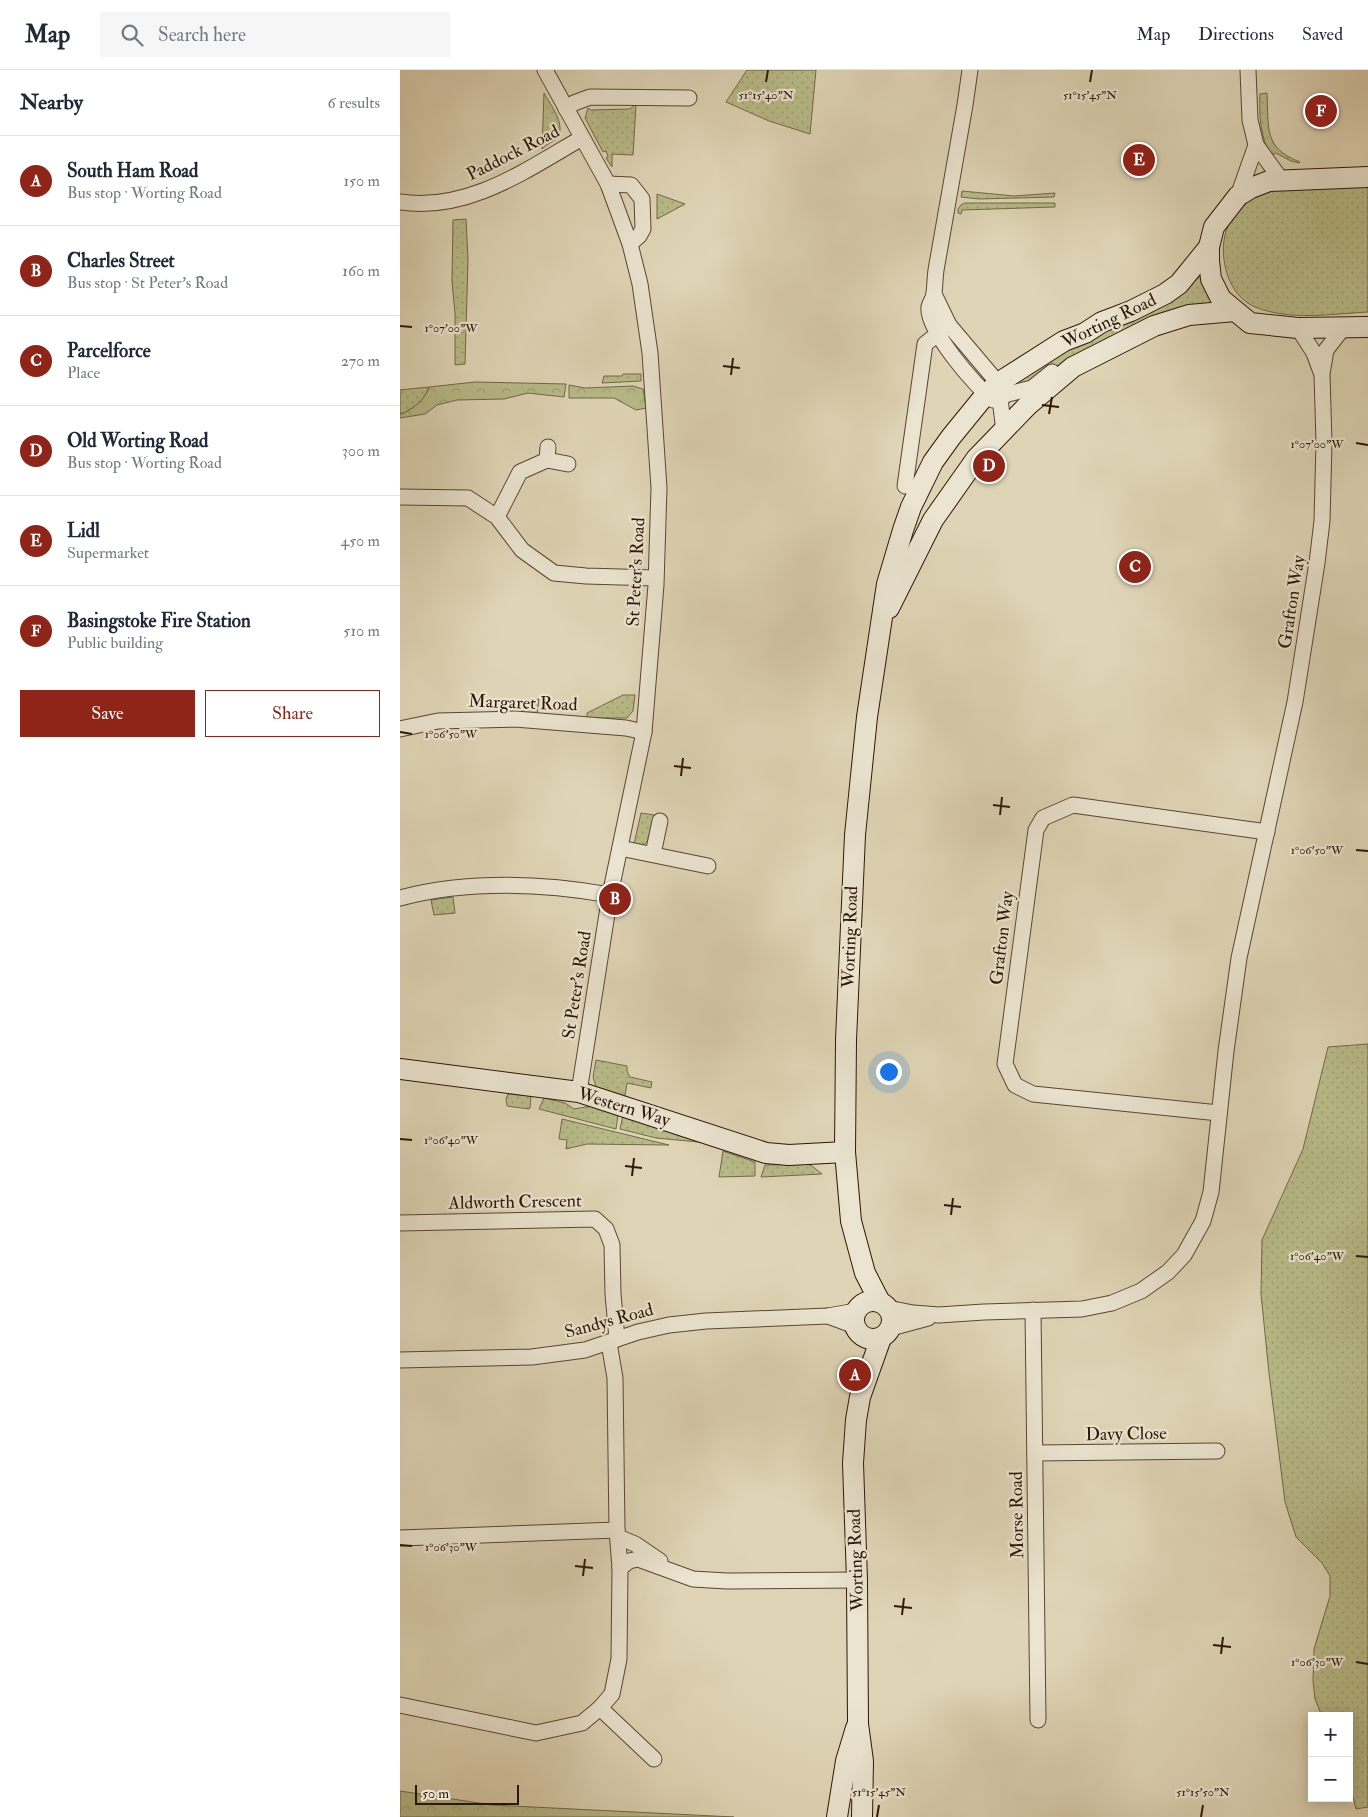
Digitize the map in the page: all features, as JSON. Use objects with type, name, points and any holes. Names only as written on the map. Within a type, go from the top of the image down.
[{"type":"street","name":"St Peter's Road","points":[[545,70],[608,184],[630,244],[640,284],[650,353],[659,488],[655,578],[644,732],[610,895],[579,1092]]},
{"type":"street","points":[[970,70],[936,270],[934,294],[944,329],[968,376],[994,392],[1004,423],[1003,431]]},
{"type":"street","points":[[1248,70],[1250,120],[1256,145],[1282,181]]},
{"type":"street","points":[[566,109],[574,103],[590,98],[690,98]]},
{"type":"street","name":"Paddock Road","points":[[400,202],[433,203],[464,198],[484,192],[510,180],[582,138]]},
{"type":"street","points":[[1256,145],[1238,196],[1214,227],[1209,247],[1211,279],[1221,299],[1250,323],[1298,328],[1368,327]]},
{"type":"street","points":[[1238,196],[1251,188],[1269,181],[1364,175]]},
{"type":"street","points":[[608,184],[631,185],[642,199],[643,229],[639,236],[630,244]]},
{"type":"street","name":"Worting Road","points":[[862,1817],[863,1761],[858,1724],[857,1580],[853,1462],[867,1315],[854,1275],[860,1252],[851,1221],[845,1152],[846,1040],[855,836],[867,717],[887,584],[911,507],[938,455],[994,392],[1064,341],[1085,333],[1102,322],[1131,311],[1165,294],[1179,284],[1209,247]]},
{"type":"street","name":"Worting Road","points":[[882,623],[913,558],[942,507],[976,459],[1028,406],[1073,367],[1084,360],[1154,326],[1188,315],[1235,311]]},
{"type":"street","name":"Grafton Way","points":[[867,1315],[913,1313],[939,1315],[1082,1309],[1112,1303],[1141,1291],[1168,1272],[1184,1255],[1203,1221],[1211,1192],[1226,1051],[1239,958],[1295,702],[1317,563],[1322,521],[1324,443],[1322,374],[1326,350],[1344,327]]},
{"type":"street","name":"Grafton Way","points":[[1298,328],[1314,353],[1322,374]]},
{"type":"street","points":[[905,486],[926,344],[944,329]]},
{"type":"street","name":"Worting Road","points":[[994,392],[1008,394],[1032,388],[1056,369],[1073,367]]},
{"type":"street","points":[[497,517],[520,472],[547,453],[568,464]]},
{"type":"street","points":[[400,497],[468,498],[497,517],[522,550],[554,573],[655,578]]},
{"type":"street","name":"Margaret Road","points":[[400,728],[438,721],[515,719],[600,725],[644,732]]},
{"type":"street","name":"Grafton Way","points":[[1219,1113],[1033,1094],[1015,1085],[1005,1064],[1036,830],[1043,818],[1073,805],[1267,832]]},
{"type":"street","points":[[653,854],[660,821]]},
{"type":"street","points":[[620,848],[708,866]]},
{"type":"street","points":[[400,898],[419,893],[457,888],[526,885],[574,889],[610,895]]},
{"type":"street","name":"Western Way","points":[[400,1069],[579,1092],[766,1153],[789,1155],[845,1152]]},
{"type":"street","name":"Aldworth Crescent","points":[[400,1223],[595,1219],[606,1229],[612,1245],[613,1341]]},
{"type":"street","name":"Morse Road","points":[[1032,1310],[1038,1720]]},
{"type":"street","points":[[867,1315],[892,1321],[886,1333],[874,1340],[867,1315]]},
{"type":"street","name":"Sandys Road","points":[[400,1360],[532,1357],[585,1350],[669,1325],[715,1321],[867,1315]]},
{"type":"street","name":"Grafton Way","points":[[886,1333],[939,1315]]},
{"type":"street","name":"Worting Road","points":[[860,1397],[886,1333]]},
{"type":"street","points":[[400,1705],[536,1733],[582,1723],[600,1708],[612,1694],[619,1659],[620,1568],[613,1341]]},
{"type":"street","name":"Davy Close","points":[[1035,1454],[1217,1451]]},
{"type":"street","points":[[400,1538],[618,1533],[672,1570]]},
{"type":"street","points":[[620,1568],[628,1561],[638,1559],[694,1579],[727,1581],[857,1580]]},
{"type":"street","points":[[600,1708],[656,1761]]},
{"type":"street","name":"Worting Road","points":[[837,1817],[846,1761],[858,1724]]},
{"type":"green space","points":[[747,70],[816,70],[810,134],[769,121],[726,102]]},
{"type":"green space","points":[[544,93],[557,116],[560,128],[556,139],[542,149]]},
{"type":"green space","points":[[1267,93],[1270,135],[1280,150],[1299,163],[1276,153],[1271,156],[1267,148],[1261,126],[1260,94]]},
{"type":"green space","points":[[636,104],[633,155],[612,154],[612,167],[606,158],[608,156],[606,151],[603,152],[585,118],[588,108],[591,110],[630,109]]},
{"type":"green space","points":[[1368,186],[1368,312],[1311,315],[1282,314],[1255,307],[1238,294],[1227,275],[1223,252],[1224,241],[1228,225],[1232,219],[1253,198],[1259,194],[1275,190]]},
{"type":"green space","points":[[962,191],[1014,196],[1055,193],[1054,197],[979,199],[961,197]]},
{"type":"green space","points":[[657,194],[685,204],[657,219]]},
{"type":"green space","points":[[965,203],[1055,203],[1055,207],[962,210],[961,214],[958,213],[958,209]]},
{"type":"green space","points":[[466,219],[468,259],[465,364],[455,365],[455,314],[452,281],[453,220]]},
{"type":"green space","points":[[1205,272],[1220,301],[1061,364],[1031,384],[1015,386],[1013,381],[1015,377],[1185,290]]},
{"type":"green space","points":[[623,374],[641,374],[641,381],[602,383],[604,376],[622,376]]},
{"type":"green space","points":[[475,382],[566,384],[564,397],[528,393],[504,399],[457,400],[437,405],[425,414],[400,418],[400,413],[402,414],[411,409],[422,400],[429,387]]},
{"type":"green space","points":[[569,385],[585,388],[633,386],[643,389],[646,408],[636,410],[614,398],[569,398]]},
{"type":"green space","points":[[429,387],[418,403],[402,414],[400,413],[400,390]]},
{"type":"green space","points":[[623,695],[635,695],[633,711],[627,718],[587,718],[587,713]]},
{"type":"green space","points":[[539,699],[537,714],[497,713],[498,703],[518,706]]},
{"type":"green space","points":[[641,813],[654,815],[648,841],[645,844],[639,845],[634,844]]},
{"type":"green space","points":[[453,897],[455,913],[434,915],[431,900]]},
{"type":"green space","points":[[1368,1044],[1368,1807],[1356,1809],[1353,1797],[1353,1712],[1320,1712],[1315,1699],[1313,1681],[1314,1649],[1330,1596],[1330,1576],[1322,1563],[1296,1537],[1285,1502],[1261,1294],[1262,1240],[1303,1149],[1328,1047]]},
{"type":"green space","points":[[596,1060],[627,1066],[630,1077],[652,1082],[651,1088],[627,1083],[625,1096],[596,1087],[593,1077]]},
{"type":"green space","points":[[508,1094],[531,1096],[530,1108],[507,1106],[506,1099]]},
{"type":"green space","points":[[544,1098],[565,1103],[574,1109],[591,1106],[616,1112],[618,1115],[616,1129],[539,1109]]},
{"type":"green space","points":[[623,1115],[709,1143],[656,1138],[620,1129]]},
{"type":"green space","points":[[562,1119],[669,1145],[587,1144],[566,1149],[567,1140],[559,1139]]},
{"type":"green space","points":[[723,1151],[755,1162],[755,1176],[719,1177]]},
{"type":"green space","points":[[807,1164],[822,1174],[761,1177],[765,1165]]},
{"type":"green space","points":[[400,1791],[492,1805],[734,1817],[400,1817]]},
{"type":"place","name":"Basingstoke Fire Station","points":[[1321,111]]},
{"type":"place","name":"Lidl","points":[[1139,160]]},
{"type":"place","name":"Old Worting Road","points":[[989,466]]},
{"type":"place","name":"Parcelforce","points":[[1135,567]]},
{"type":"place","name":"Charles Street","points":[[615,899]]},
{"type":"place","name":"South Ham Road","points":[[855,1375]]}]
